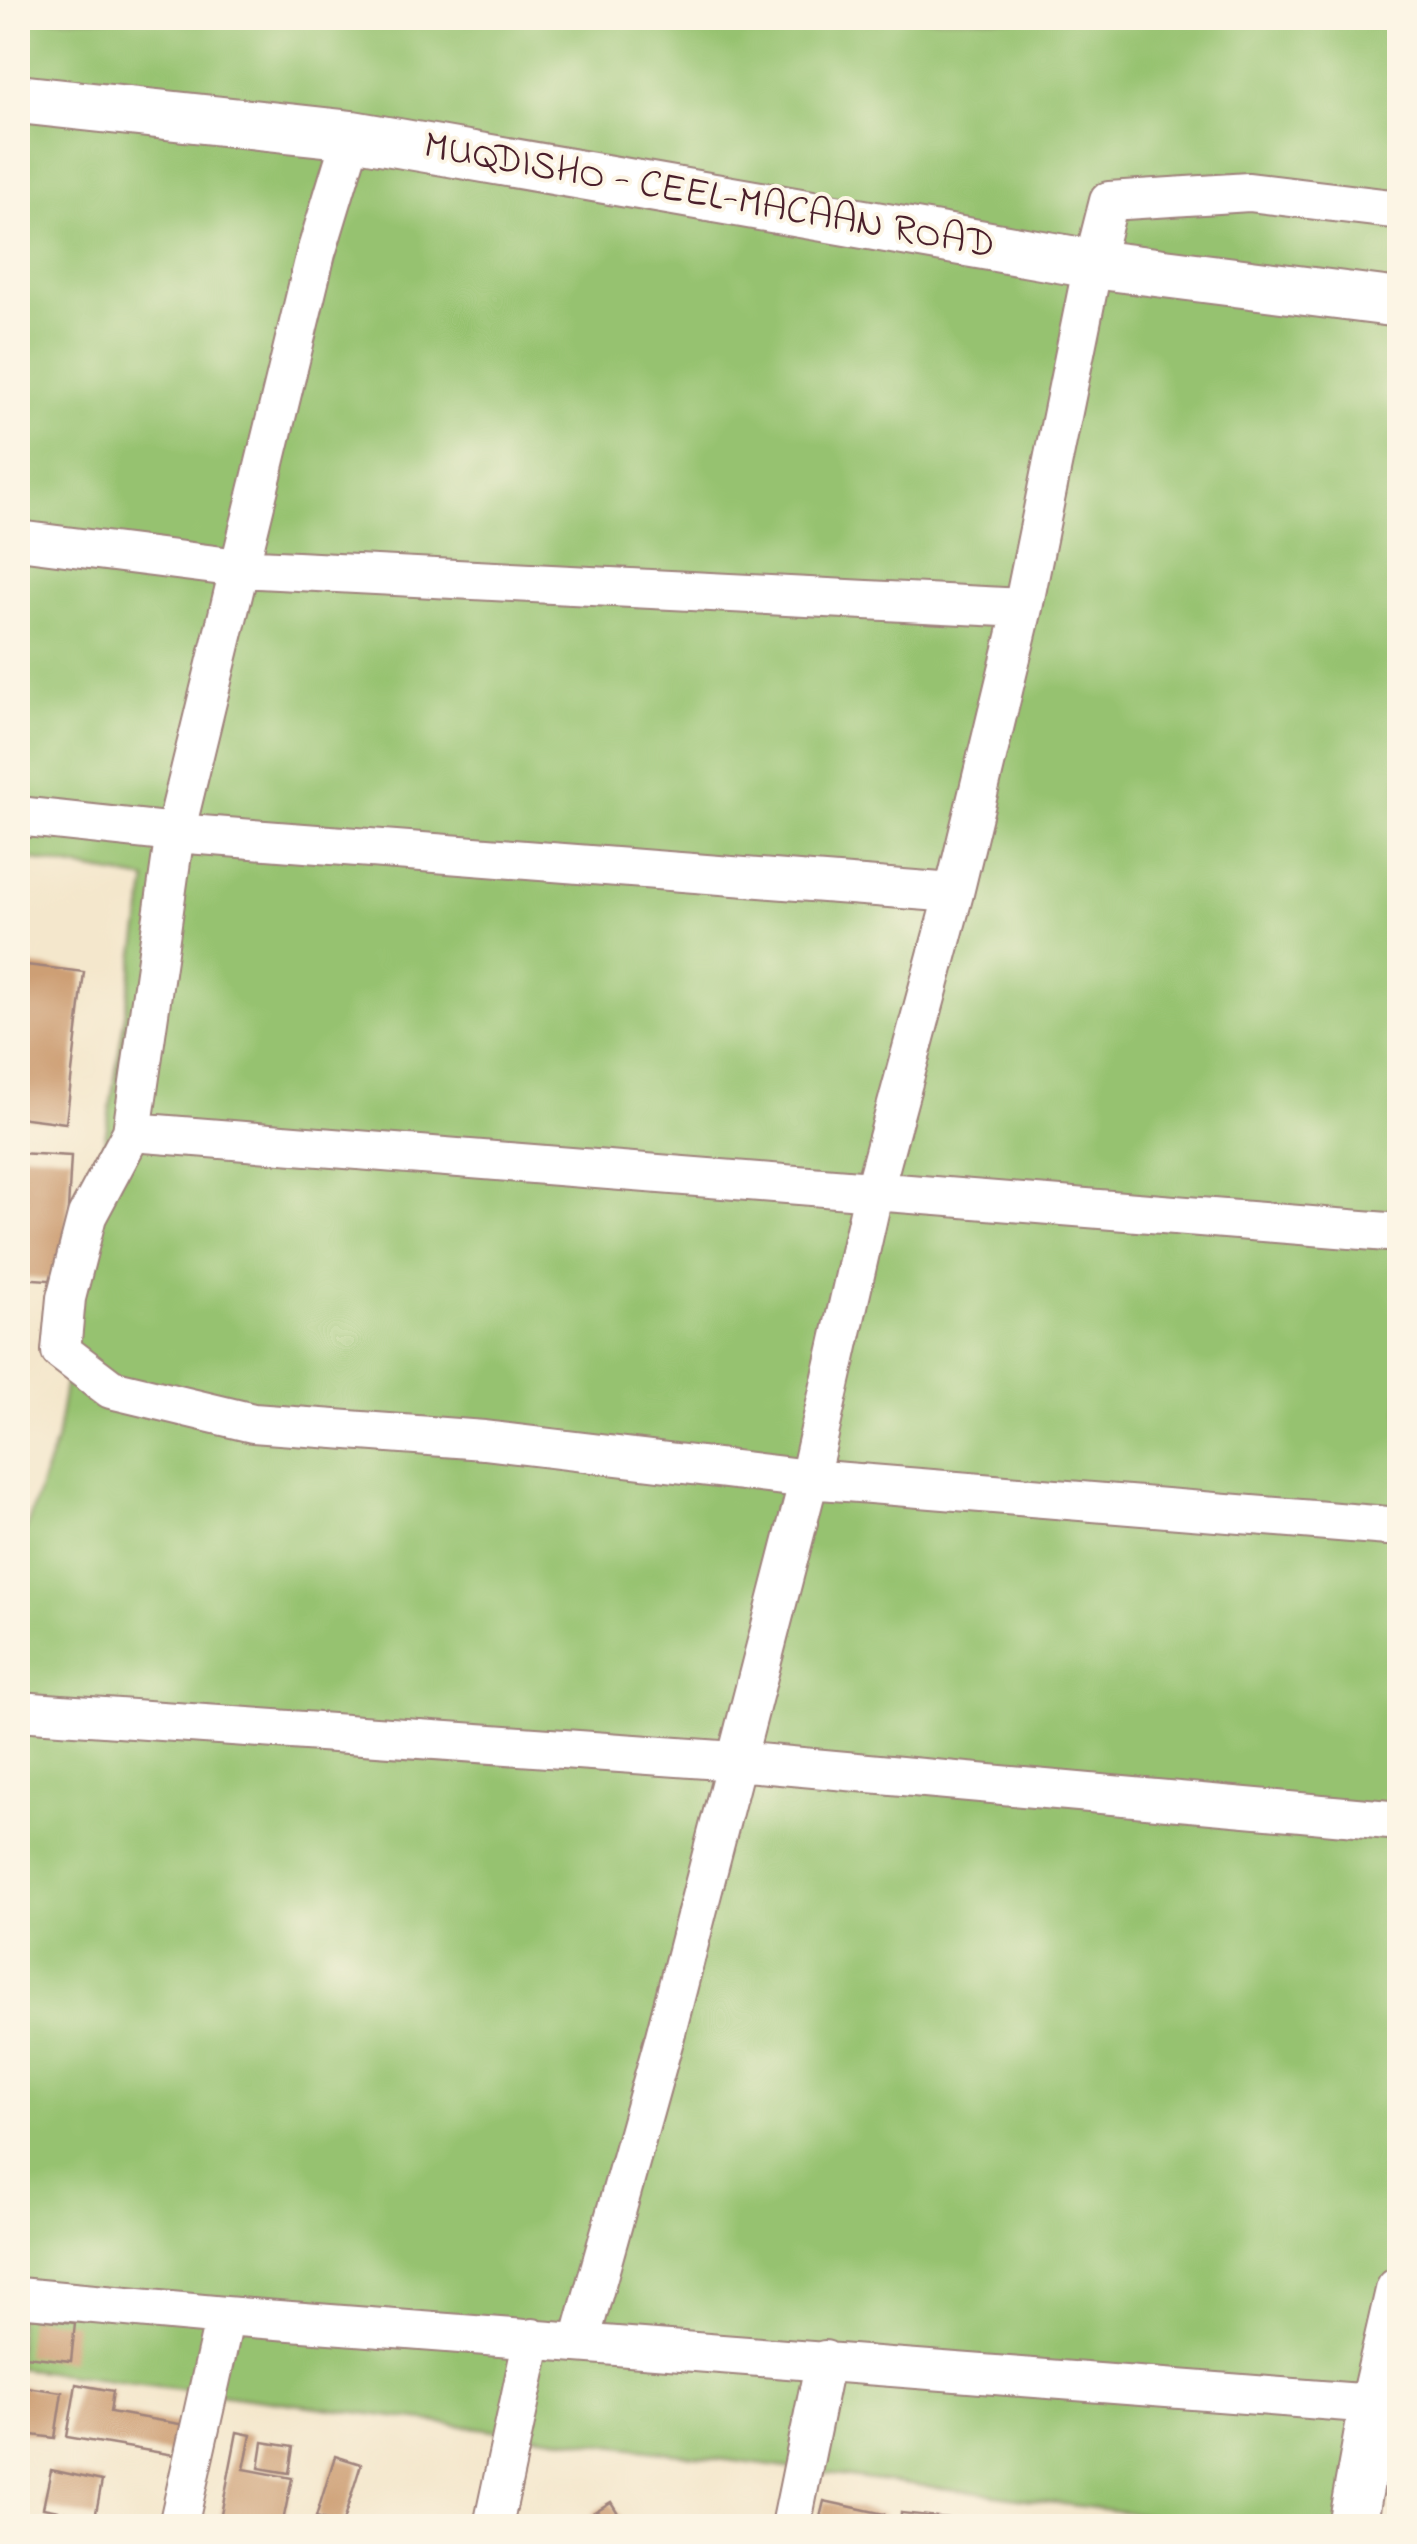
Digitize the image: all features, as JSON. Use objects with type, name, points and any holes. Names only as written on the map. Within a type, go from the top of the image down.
[{"type":"street","name":"MUQDISHO - CEEL-MACAAN ROAD","points":[[18,99],[352,135],[1093,264],[1400,302]]},
{"type":"street","points":[[352,135],[316,253],[176,833],[132,1132],[87,1216],[66,1298],[61,1351],[111,1389],[253,1423],[484,1440],[810,1479],[1400,1527]]},
{"type":"street","points":[[580,2341],[664,2040],[810,1479],[874,1190],[954,893],[1023,608],[1109,201],[1249,192],[1400,210]]},
{"type":"street","points":[[18,540],[239,568],[1023,608]]},
{"type":"street","points":[[18,816],[176,833],[954,893]]},
{"type":"street","points":[[132,1132],[1400,1233]]},
{"type":"street","points":[[18,1711],[735,1760],[1400,1821]]},
{"type":"street","points":[[1352,2526],[1399,2295]]},
{"type":"street","points":[[18,2297],[1374,2404]]},
{"type":"street","points":[[178,2526],[225,2316]]},
{"type":"street","points":[[492,2526],[533,2338]]},
{"type":"street","points":[[791,2526],[825,2360]]},
{"type":"green space","points":[[18,18],[1399,18],[1400,2306],[1346,2526],[1233,2526],[18,2368],[18,1552],[56,1441],[147,880],[18,857]]},
{"type":"building","points":[[18,964],[84,972],[66,1123],[18,1117]]},
{"type":"building","points":[[18,1153],[71,1156],[64,1281],[18,1278]]},
{"type":"building","points":[[29,2318],[75,2323],[71,2361],[25,2356]]},
{"type":"building","points":[[76,2384],[113,2391],[110,2412],[191,2426],[186,2457],[67,2437]]},
{"type":"building","points":[[18,2386],[62,2392],[55,2438],[18,2433]]},
{"type":"building","points":[[237,2432],[251,2435],[244,2469],[292,2478],[282,2526],[219,2525]]},
{"type":"building","points":[[263,2442],[293,2447],[289,2473],[259,2468]]},
{"type":"building","points":[[335,2456],[361,2464],[342,2525],[316,2517]]},
{"type":"building","points":[[51,2470],[102,2481],[95,2518],[43,2508]]},
{"type":"building","points":[[824,2501],[884,2514],[881,2526],[818,2526]]},
{"type":"building","points":[[611,2502],[626,2526],[598,2526],[591,2514]]},
{"type":"building","points":[[901,2513],[967,2520],[967,2526],[900,2526]]}]
